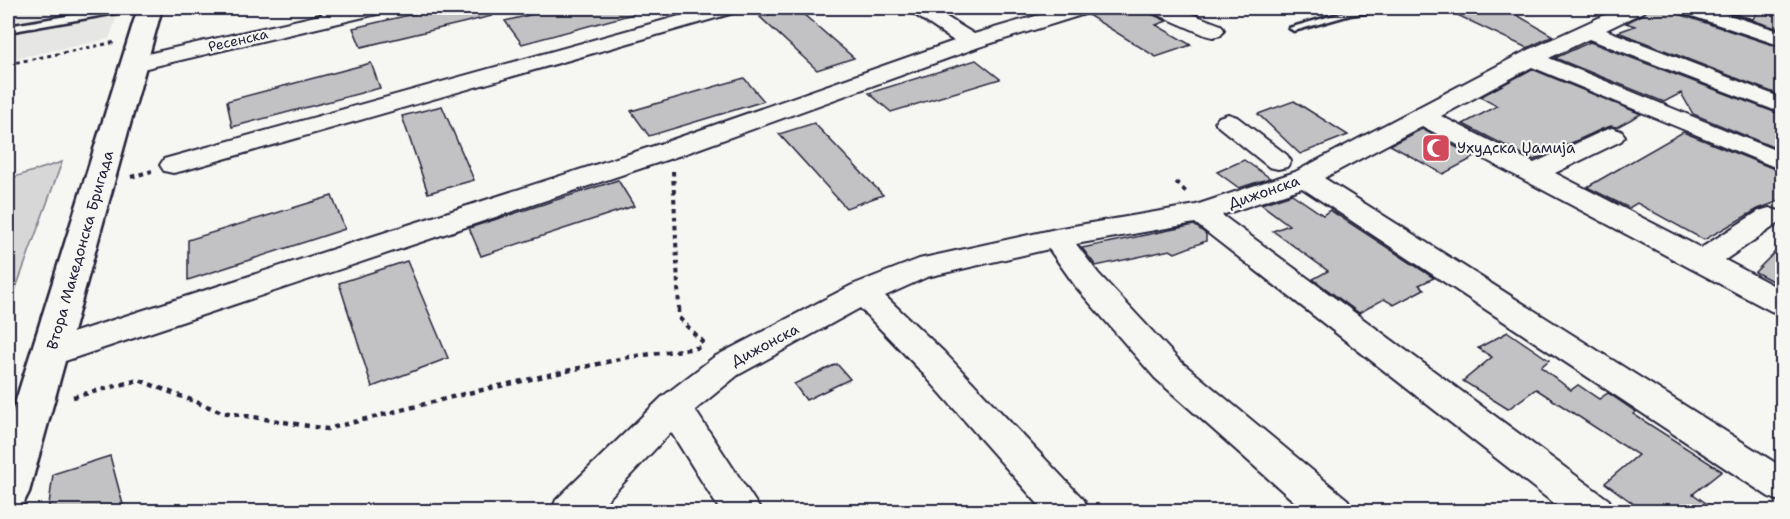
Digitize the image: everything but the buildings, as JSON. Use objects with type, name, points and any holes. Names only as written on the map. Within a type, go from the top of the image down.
[{"type":"street","name":"Втора Македонска Бригада","points":[[8,492],[150,8]]},
{"type":"street","name":"Ресенска","points":[[137,51],[327,13],[377,8]]},
{"type":"street","points":[[173,165],[730,8]]},
{"type":"street","points":[[918,8],[971,42]]},
{"type":"street","points":[[50,353],[672,149],[971,42],[1084,8]]},
{"type":"street","points":[[1159,8],[1213,30]]},
{"type":"street","name":"Дижонска","points":[[570,512],[674,407],[717,357],[919,269],[1197,206],[1305,178],[1530,58],[1636,8]]},
{"type":"street","points":[[1687,8],[1782,39]]},
{"type":"street","points":[[1588,32],[1782,106]]},
{"type":"street","points":[[1530,58],[1782,162]]},
{"type":"street","points":[[1422,115],[1782,303]]},
{"type":"street","points":[[1228,122],[1278,161]]},
{"type":"street","points":[[1534,173],[1612,136]]},
{"type":"street","points":[[1305,178],[1782,486]]},
{"type":"street","points":[[1197,206],[1595,512]]},
{"type":"street","points":[[1701,262],[1769,217]]},
{"type":"street","points":[[1056,238],[1087,280],[1167,369],[1334,512]]},
{"type":"street","points":[[863,293],[932,361],[1071,512]]},
{"type":"street","points":[[674,407],[743,512]]},
{"type":"lane","points":[[8,29],[129,8]]},
{"type":"lane","points":[[1294,28],[1349,12],[1380,8]]},
{"type":"path","points":[[8,64],[137,51]]},
{"type":"path","points":[[672,149],[679,318],[717,357]]},
{"type":"path","points":[[1176,182],[1197,206]]},
{"type":"path","points":[[73,398],[139,380],[222,412],[327,429],[464,394],[628,357],[717,357]]},
{"type":"shaded area","points":[[8,8],[120,8],[109,39],[8,60]]},
{"type":"shaded area","points":[[62,162],[8,310],[8,179]]},
{"type":"place","name":"Ухудска Џамија","points":[[1436,148]]}]
